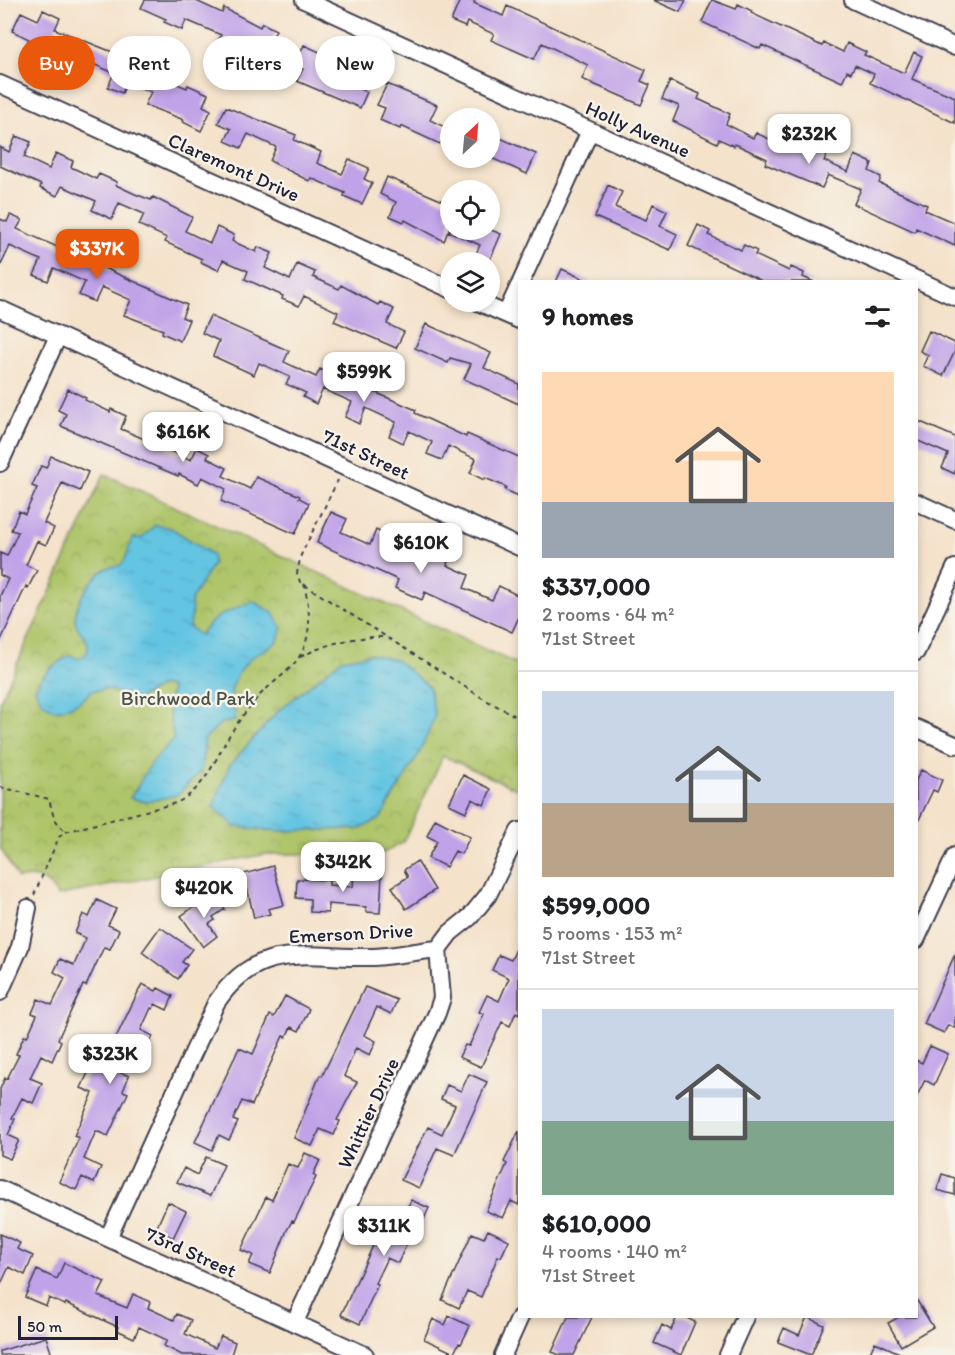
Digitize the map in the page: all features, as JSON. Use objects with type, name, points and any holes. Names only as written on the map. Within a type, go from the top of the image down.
[{"type":"street","name":"Holly Avenue","points":[[304,0],[918,280]]},
{"type":"street","points":[[854,0],[955,47]]},
{"type":"street","name":"Claremont Drive","points":[[0,84],[440,284]]},
{"type":"street","points":[[522,280],[590,130]]},
{"type":"street","name":"Holly Avenue","points":[[918,280],[955,297]]},
{"type":"street","points":[[512,317],[518,292]]},
{"type":"street","name":"71st Street","points":[[0,309],[518,547]]},
{"type":"street","points":[[0,463],[58,336]]},
{"type":"street","points":[[918,503],[955,520]]},
{"type":"street","points":[[918,648],[955,568]]},
{"type":"street","points":[[918,729],[955,745]]},
{"type":"street","name":"Emerson Drive","points":[[108,1238],[216,1003],[231,983],[266,959],[308,955],[374,957],[438,949],[450,933],[470,917],[488,895],[518,833]]},
{"type":"street","points":[[918,936],[955,856]]},
{"type":"street","points":[[0,992],[20,947],[28,908]]},
{"type":"street","name":"Whittier Drive","points":[[295,1322],[437,1013],[441,998],[438,949]]},
{"type":"street","name":"73rd Street","points":[[0,1189],[365,1355]]},
{"type":"street","points":[[503,1355],[520,1318]]},
{"type":"street","points":[[728,1355],[745,1318]]},
{"type":"path","points":[[344,467],[298,565],[297,573],[300,582],[484,699],[518,717]]},
{"type":"path","points":[[28,908],[59,837],[65,832],[176,803],[190,797],[200,787],[230,734],[260,696],[300,657],[310,622],[304,583]]},
{"type":"path","points":[[300,657],[318,648],[344,640],[389,637]]},
{"type":"path","points":[[0,787],[49,799],[52,803],[54,818],[65,832]]},
{"type":"green space","name":"Birchwood Park","points":[[104,474],[518,665],[518,790],[443,756],[403,843],[381,854],[266,854],[57,896],[46,882],[30,877],[18,879],[0,847],[0,701]]},
{"type":"water","points":[[155,525],[171,528],[212,554],[213,564],[191,600],[192,615],[189,627],[200,635],[218,617],[253,601],[272,612],[282,627],[276,642],[251,658],[239,672],[231,698],[236,714],[234,721],[221,723],[205,739],[201,771],[177,795],[146,802],[130,798],[151,764],[174,739],[169,713],[171,688],[163,685],[136,700],[108,689],[91,691],[75,704],[54,710],[42,702],[35,689],[45,674],[59,662],[70,655],[79,659],[87,653],[88,643],[76,624],[75,617],[84,593],[101,572],[109,567],[121,565],[132,538],[142,538]]},
{"type":"water","points":[[371,654],[396,660],[429,687],[435,716],[420,752],[380,819],[360,829],[279,831],[236,827],[213,807],[229,766],[277,712],[342,659]]},
{"type":"building","points":[[145,0],[194,0],[222,13],[224,8],[260,27],[262,23],[276,30],[273,36],[221,36],[186,20],[182,30],[164,22],[166,19],[141,8]]},
{"type":"building","points":[[460,0],[475,0],[474,3],[503,16],[507,6],[646,70],[641,81],[650,85],[641,105],[582,79],[588,65],[542,43],[534,59],[491,40],[494,34],[467,22],[465,27],[451,21]]},
{"type":"building","points":[[653,0],[686,0],[680,12]]},
{"type":"building","points":[[712,0],[736,9],[738,4],[752,11],[751,13],[822,46],[824,43],[843,52],[847,43],[866,52],[864,55],[904,73],[914,52],[922,56],[912,79],[955,97],[955,123],[870,83],[874,74],[855,65],[851,73],[847,71],[842,82],[762,45],[760,49],[702,22]]},
{"type":"building","points":[[43,10],[60,18],[55,29],[72,36],[23,36],[12,31],[21,12],[38,20]]},
{"type":"building","points":[[95,45],[107,50],[107,70],[95,65]]},
{"type":"building","points":[[304,45],[315,50],[315,89],[303,84]]},
{"type":"building","points":[[670,81],[700,94],[698,99],[730,114],[726,124],[753,138],[756,133],[776,142],[781,130],[793,136],[792,139],[827,155],[824,161],[848,172],[855,155],[872,163],[869,171],[881,177],[879,183],[927,205],[925,210],[955,223],[955,246],[916,228],[915,232],[854,204],[861,189],[828,175],[822,188],[765,164],[767,159],[735,144],[734,146],[719,139],[717,143],[673,121],[679,106],[662,99]]},
{"type":"building","points":[[191,86],[208,94],[203,106],[211,110],[201,131],[183,122],[184,120],[145,105],[151,92],[146,90],[191,90]]},
{"type":"building","points":[[395,87],[437,105],[430,120],[440,125],[440,144],[401,126],[400,129],[380,120],[385,108],[377,105],[384,90],[395,90]]},
{"type":"building","points":[[318,90],[363,90],[367,92],[360,108]]},
{"type":"building","points":[[226,107],[296,135],[294,140],[321,152],[317,163],[342,174],[349,159],[369,168],[364,179],[372,183],[362,204],[344,196],[345,193],[311,178],[309,181],[270,161],[276,147],[248,134],[241,148],[225,141],[231,129],[218,123]]},
{"type":"building","points":[[16,136],[31,142],[24,157],[49,169],[56,153],[73,161],[71,167],[96,179],[99,174],[135,194],[151,200],[153,197],[192,217],[185,231],[210,243],[217,227],[234,235],[232,241],[256,252],[258,247],[272,253],[265,268],[290,280],[297,264],[315,272],[313,277],[339,289],[341,285],[378,305],[380,302],[394,309],[387,324],[404,332],[396,348],[334,321],[338,312],[304,296],[299,306],[282,299],[283,296],[245,279],[248,271],[223,260],[218,270],[201,262],[202,259],[165,242],[167,238],[139,225],[144,214],[119,203],[112,219],[92,210],[96,201],[62,186],[57,196],[40,188],[41,185],[0,166],[0,147],[9,152]]},
{"type":"building","points":[[500,138],[536,154],[527,174],[500,162]]},
{"type":"building","points":[[387,177],[440,200],[440,239],[405,220],[404,222],[390,216],[396,202],[380,194]]},
{"type":"building","points":[[608,185],[622,192],[615,207],[646,220],[653,204],[667,211],[660,226],[677,234],[670,250],[595,217]]},
{"type":"building","points":[[10,215],[22,220],[17,229],[187,305],[182,317],[189,320],[180,341],[162,333],[163,330],[124,315],[131,300],[102,287],[95,302],[79,295],[85,282],[54,268],[48,281],[34,275],[41,260],[10,246],[0,267],[0,219],[7,222]]},
{"type":"building","points":[[698,225],[710,231],[708,235],[741,250],[744,245],[757,251],[755,255],[789,271],[791,267],[804,273],[803,277],[810,280],[760,280],[688,246]]},
{"type":"building","points":[[469,240],[498,240],[493,252],[477,252],[480,245]]},
{"type":"building","points":[[562,269],[586,280],[557,280]]},
{"type":"building","points":[[210,316],[289,351],[284,362],[316,377],[320,369],[416,410],[415,413],[466,437],[467,434],[518,457],[518,496],[505,490],[506,487],[470,473],[476,459],[448,446],[442,460],[427,454],[432,442],[409,431],[403,443],[389,436],[396,422],[366,408],[359,424],[345,417],[352,402],[323,389],[316,404],[303,397],[306,393],[286,384],[290,377],[259,363],[254,375],[213,356],[219,341],[202,333]]},
{"type":"building","points":[[426,324],[491,353],[484,368],[518,384],[518,404],[464,379],[471,364],[450,358],[448,363],[415,348]]},
{"type":"building","points":[[929,331],[955,343],[955,351],[943,376],[923,366],[928,355],[920,351]]},
{"type":"building","points":[[68,389],[110,412],[111,409],[126,416],[121,429],[151,442],[156,430],[172,437],[166,449],[191,460],[197,448],[209,454],[207,458],[227,468],[223,476],[250,489],[256,477],[300,496],[299,498],[309,503],[295,534],[221,501],[226,489],[202,477],[198,484],[179,474],[178,476],[61,426],[66,414],[58,410]]},
{"type":"building","points":[[918,421],[955,437],[955,474],[942,468],[948,454],[918,441]]},
{"type":"building","points":[[51,456],[88,472],[80,491],[62,483],[44,523],[54,528],[46,545],[37,541],[26,565],[37,570],[28,588],[26,586],[0,642],[0,596],[8,579],[0,575],[0,553],[7,556],[18,532],[11,530],[19,511],[25,514],[37,488],[32,486],[41,466],[46,468]]},
{"type":"building","points":[[331,512],[347,519],[341,532],[370,545],[376,530],[395,539],[394,541],[404,546],[402,549],[425,559],[428,553],[448,562],[447,565],[469,575],[464,588],[492,600],[499,586],[518,596],[518,619],[512,632],[425,592],[422,600],[395,588],[398,580],[317,543]]},
{"type":"building","points":[[921,770],[942,780],[937,792],[933,790],[918,822],[918,776]]},
{"type":"building","points":[[463,775],[491,789],[484,805],[472,799],[466,812],[449,804]]},
{"type":"building","points":[[435,819],[470,837],[461,854],[455,851],[446,867],[428,858],[437,841],[427,836]]},
{"type":"building","points":[[417,861],[435,890],[406,909],[392,887],[408,877],[404,870]]},
{"type":"building","points":[[273,866],[284,905],[268,909],[270,914],[254,918],[244,874]]},
{"type":"building","points":[[354,870],[382,873],[380,913],[366,912],[366,907],[328,904],[328,913],[310,912],[310,899],[296,898],[297,879],[329,880],[329,885],[353,887]]},
{"type":"building","points":[[214,893],[225,909],[213,917],[215,920],[209,924],[217,936],[203,947],[181,916]]},
{"type":"building","points":[[97,900],[116,909],[108,925],[119,930],[110,949],[104,947],[86,986],[83,985],[58,1039],[61,1041],[52,1061],[41,1055],[30,1078],[42,1083],[33,1103],[22,1098],[12,1118],[15,1119],[8,1135],[19,1140],[10,1159],[0,1155],[0,1089],[19,1055],[16,1054],[24,1036],[27,1037],[37,1015],[32,1013],[38,999],[52,1005],[65,978],[54,972],[60,959],[74,965],[86,938],[75,933],[83,914],[89,917]]},
{"type":"building","points":[[160,927],[192,949],[182,962],[187,965],[178,979],[142,952]]},
{"type":"building","points":[[518,945],[518,1013],[516,1012],[510,1026],[502,1022],[481,1067],[459,1057],[465,1045],[469,1046],[484,1014],[479,1012],[487,995],[499,1001],[509,978],[492,970],[499,955],[511,960]]},
{"type":"building","points":[[955,954],[955,1028],[948,1025],[944,1033],[924,1024]]},
{"type":"building","points":[[142,984],[156,991],[158,988],[173,996],[167,1010],[155,1004],[153,1009],[151,1008],[141,1030],[153,1036],[146,1050],[135,1044],[133,1049],[130,1048],[119,1072],[129,1076],[123,1091],[128,1093],[108,1136],[96,1131],[84,1159],[101,1167],[94,1183],[82,1177],[76,1190],[59,1182],[79,1138],[74,1136],[93,1093],[81,1088],[94,1060],[103,1064]]},
{"type":"building","points":[[365,987],[397,1000],[391,1014],[377,1007],[364,1035],[376,1041],[370,1055],[356,1048],[344,1076],[357,1082],[337,1120],[340,1121],[334,1135],[320,1129],[312,1146],[294,1138],[320,1075],[322,1076]]},
{"type":"building","points":[[285,996],[309,1009],[299,1031],[291,1027],[286,1037],[283,1036],[252,1105],[242,1101],[233,1120],[238,1122],[229,1140],[219,1135],[212,1150],[195,1142],[239,1048],[253,1054],[270,1015],[274,1017]]},
{"type":"building","points":[[930,1046],[948,1054],[934,1085],[925,1080],[918,1094],[918,1061],[922,1063]]},
{"type":"building","points":[[469,1074],[487,1082],[454,1155],[437,1148],[419,1188],[401,1180],[428,1127],[442,1134],[455,1105],[441,1099],[447,1085],[461,1091]]},
{"type":"building","points":[[518,1133],[518,1204],[511,1201],[503,1218],[486,1211],[507,1164],[504,1162]]},
{"type":"building","points":[[305,1153],[320,1160],[313,1175],[316,1177],[294,1222],[292,1221],[287,1230],[270,1273],[249,1264],[253,1255],[241,1250],[266,1197],[272,1200],[288,1164],[298,1168]]},
{"type":"building","points":[[206,1157],[224,1165],[210,1196],[177,1182],[184,1168],[197,1175]]},
{"type":"building","points":[[942,1174],[955,1178],[955,1195],[937,1190]]},
{"type":"building","points":[[411,1200],[429,1208],[415,1239],[410,1236],[398,1263],[387,1258],[360,1324],[341,1315],[389,1211],[403,1218]]},
{"type":"building","points":[[168,1202],[186,1211],[173,1238],[156,1229]]},
{"type":"building","points":[[488,1230],[509,1240],[501,1257],[498,1256],[481,1297],[467,1291],[459,1308],[442,1300],[472,1233],[484,1238]]},
{"type":"building","points":[[0,1234],[20,1243],[17,1249],[33,1256],[25,1275],[9,1267],[0,1286]]},
{"type":"building","points":[[64,1263],[105,1282],[98,1296],[127,1308],[133,1294],[150,1302],[148,1308],[174,1320],[177,1314],[191,1320],[185,1334],[215,1348],[221,1336],[235,1342],[231,1355],[182,1355],[164,1346],[167,1340],[139,1327],[134,1338],[117,1330],[118,1327],[66,1303],[65,1305],[49,1298],[46,1306],[25,1297],[37,1270],[57,1279]]},
{"type":"building","points":[[918,1302],[933,1327],[901,1346],[888,1323],[897,1318],[918,1318]]},
{"type":"building","points":[[449,1316],[470,1326],[454,1353],[424,1339],[433,1319],[445,1325]]},
{"type":"building","points":[[568,1318],[592,1318],[574,1355],[560,1355],[552,1352]]},
{"type":"building","points":[[677,1318],[687,1318],[695,1322],[681,1355],[654,1343],[662,1325],[671,1330]]},
{"type":"building","points":[[807,1318],[824,1325],[811,1355],[778,1342],[784,1328],[799,1335]]},
{"type":"building","points":[[46,1337],[52,1355],[0,1355],[0,1351]]},
{"type":"building","points":[[875,1342],[904,1355],[869,1355]]}]
